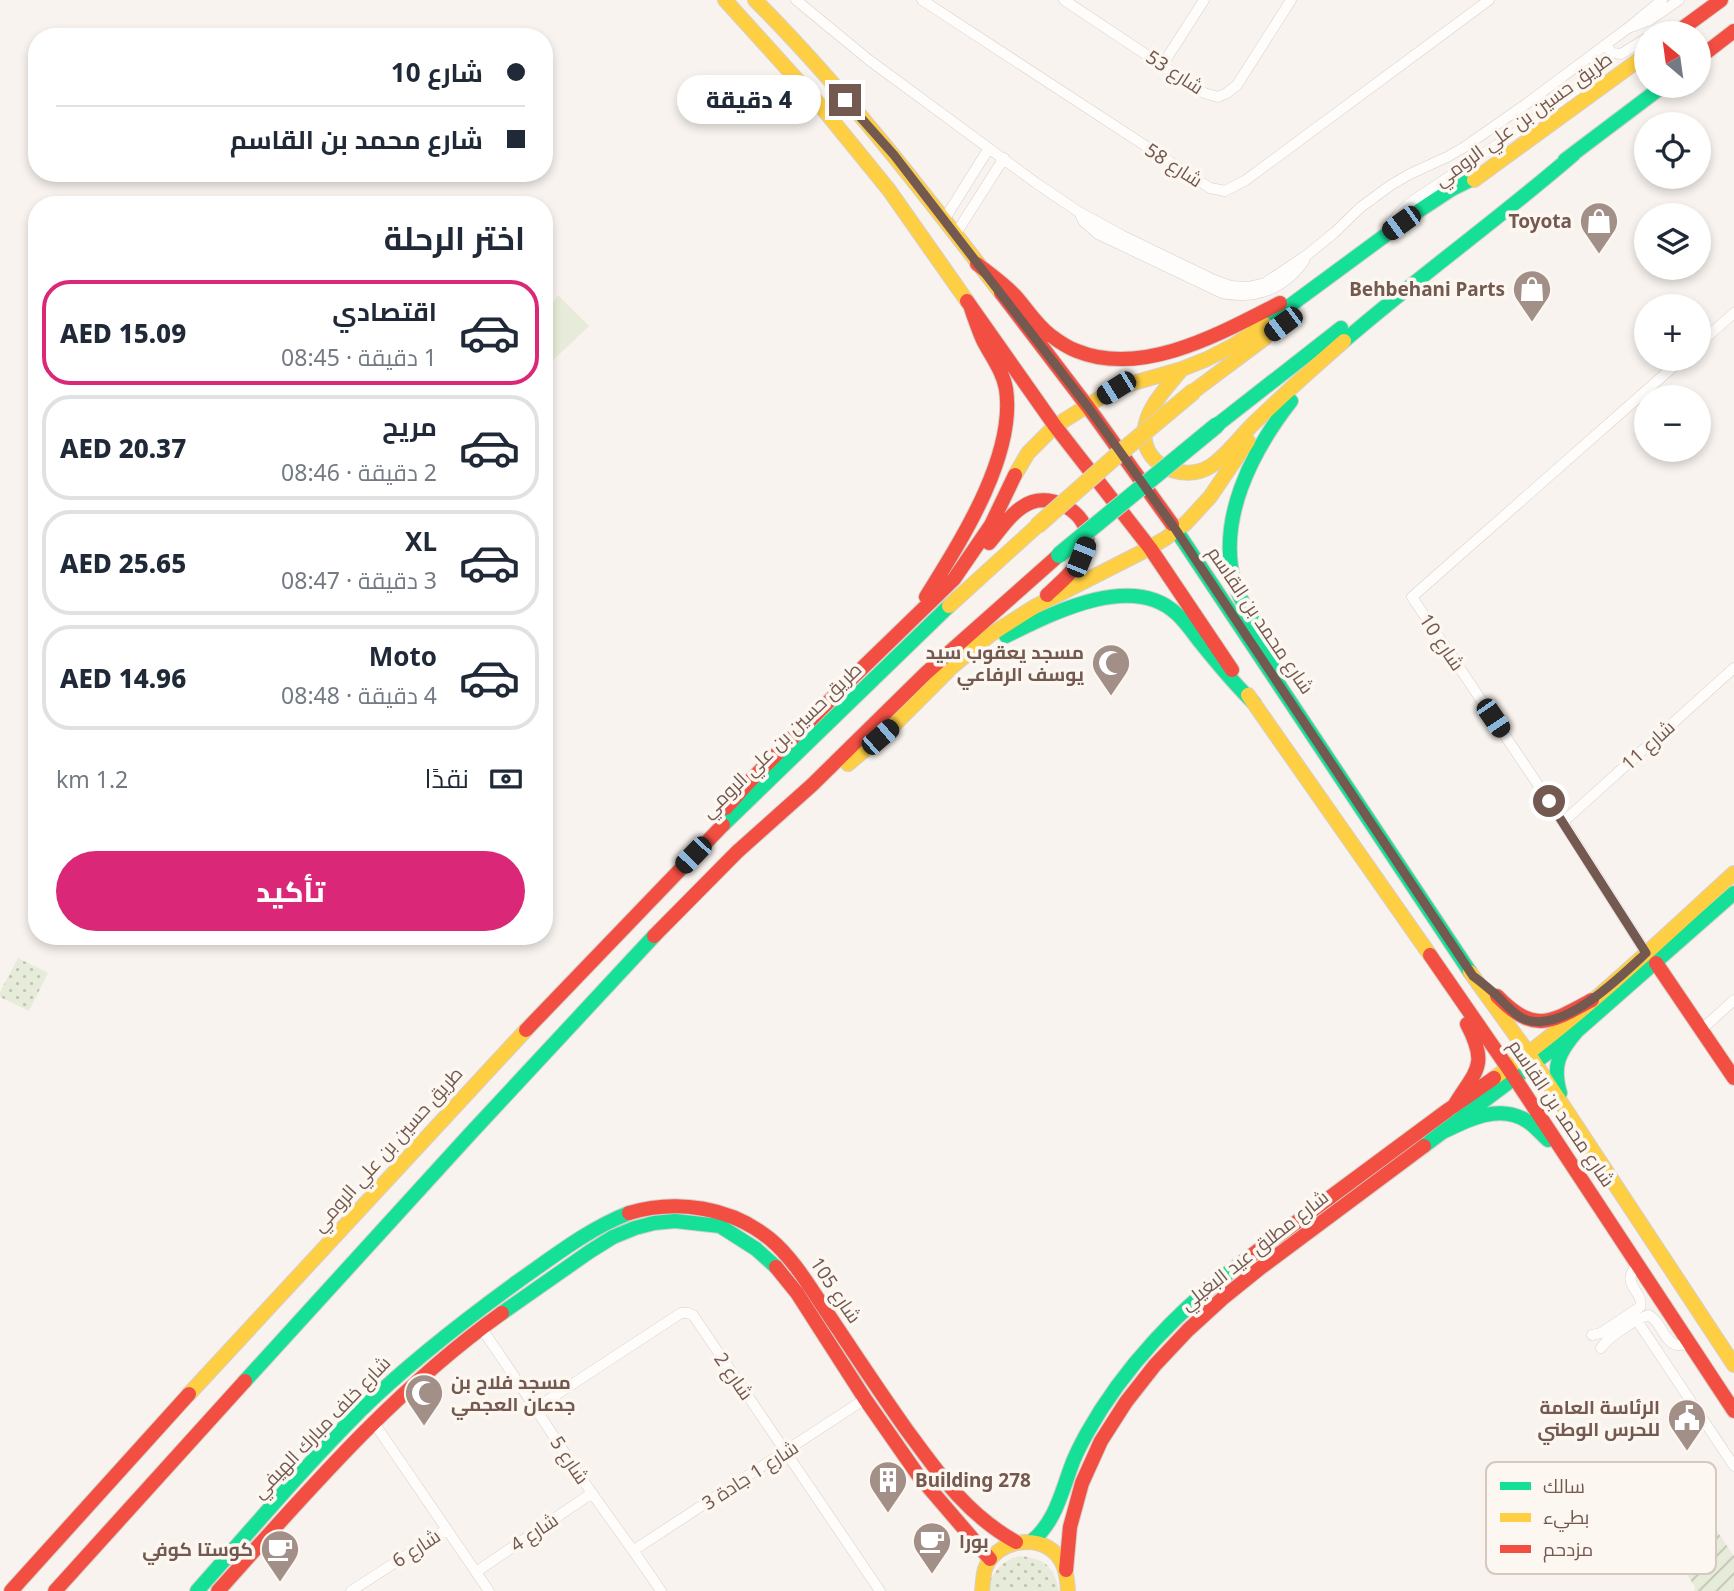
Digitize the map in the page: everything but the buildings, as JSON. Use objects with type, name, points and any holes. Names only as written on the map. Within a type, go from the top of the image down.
[{"type":"main road","name":"شارع محمد بن القاسم","points":[[725,0],[819,104],[889,190],[1055,426],[1150,548],[1511,1074],[1734,1411]]},
{"type":"main road","name":"شارع محمد بن القاسم","points":[[755,0],[894,155],[1088,407],[1176,530],[1734,1365]]},
{"type":"main road","points":[[1692,21],[1721,0]]},
{"type":"main road","points":[[1712,48],[1734,31]]},
{"type":"main road","name":"طريق حسين بن علي الرومي","points":[[11,1591],[474,1085],[712,836],[959,596],[1105,466],[1195,391],[1482,174],[1634,63]]},
{"type":"main road","points":[[1182,369],[1150,410],[1144,437],[1148,450],[1157,462],[1168,470],[1182,474],[1209,467],[1221,458],[1248,429],[1345,339],[1647,98]]},
{"type":"main road","points":[[55,1591],[639,951],[737,852],[812,785],[926,673],[1059,555],[1217,425],[1492,211],[1574,154]]},
{"type":"main road","points":[[954,579],[991,525],[1028,453],[1055,426],[1116,388],[1182,369],[1234,345],[1434,200],[1482,174]]},
{"type":"main road","points":[[977,264],[1009,290],[1057,341],[1085,355],[1113,359],[1151,356],[1203,340],[1312,288]]},
{"type":"main road","points":[[909,623],[951,556],[980,502],[1006,424],[1008,403],[1004,381],[985,344],[970,305]]},
{"type":"main road","points":[[1279,684],[1235,584],[1229,554],[1231,524],[1245,480],[1276,419],[1345,339]]},
{"type":"main road","points":[[812,785],[839,770],[864,751],[989,635],[1034,607],[1150,548],[1176,530],[1194,515],[1216,489],[1248,441],[1285,394]]},
{"type":"main road","points":[[712,836],[726,807],[748,783],[954,579],[1017,512],[1038,501],[1063,503],[1076,513],[1085,527],[1087,543],[1081,557],[1067,575],[1034,607]]},
{"type":"main road","points":[[949,670],[1041,619],[1098,600],[1133,595],[1155,599],[1173,611],[1236,686],[1254,703]]},
{"type":"main road","points":[[1569,1115],[1555,1079],[1555,1067],[1565,1045],[1734,873]]},
{"type":"main road","points":[[1387,893],[1478,1045],[1478,1068],[1454,1106]]},
{"type":"main road","points":[[1473,976],[1514,1013],[1535,1022],[1555,1019],[1592,1000],[1734,893]]},
{"type":"main road","points":[[1651,958],[1734,1078]]},
{"type":"main road","points":[[1532,1059],[1592,1000]]},
{"type":"main road","points":[[1532,1059],[1577,1031]]},
{"type":"main road","name":"شارع مطلق عيد البغيلي","points":[[1068,1591],[1066,1570],[1070,1529],[1091,1463],[1139,1384],[1168,1349],[1200,1317],[1259,1268],[1441,1133],[1532,1059]]},
{"type":"main road","name":"شارع مطلق عيد البغيلي","points":[[990,1559],[1006,1545],[1039,1537],[1048,1525],[1076,1456],[1126,1375],[1157,1338],[1211,1285],[1454,1106],[1511,1074]]},
{"type":"main road","points":[[1441,1133],[1481,1115],[1510,1114],[1527,1121],[1564,1153]]},
{"type":"main road","name":"شارع 105","points":[[556,1255],[607,1221],[662,1206],[715,1211],[744,1222],[766,1235],[787,1256],[865,1399],[918,1475],[990,1559]]},
{"type":"main road","name":"شارع 105","points":[[567,1268],[589,1251],[635,1228],[675,1221],[720,1226],[756,1249],[803,1289],[958,1498],[998,1533],[1043,1545],[1053,1551],[1066,1570]]},
{"type":"main road","points":[[1239,1285],[1245,1272],[1294,1236],[1296,1232],[1293,1225]]},
{"type":"main road","points":[[556,1255],[565,1259],[567,1268]]},
{"type":"main road","name":"شارع خلف مبارك الهيفي","points":[[197,1591],[265,1527],[324,1449],[390,1384],[478,1311],[556,1255]]},
{"type":"main road","name":"شارع خلف مبارك الهيفي","points":[[281,1509],[317,1480],[422,1377],[481,1328],[567,1268]]},
{"type":"main road","points":[[1662,1302],[1682,1316],[1734,1393]]},
{"type":"main road","points":[[68,1591],[120,1520]]},
{"type":"main road","name":"شارع خلف مبارك الهيفي","points":[[218,1591],[265,1527]]},
{"type":"main road","points":[[982,1591],[982,1579],[990,1559]]},
{"type":"street","points":[[796,0],[869,60],[1079,212],[1214,280],[1231,286],[1248,287],[1265,283],[1307,256],[1383,190],[1462,148],[1590,57],[1662,0]]},
{"type":"street","name":"شارع 58","points":[[922,0],[1210,188],[1225,191],[1256,173],[1489,0]]},
{"type":"street","name":"شارع 53","points":[[1064,0],[1204,93],[1219,97],[1237,85],[1291,0]]},
{"type":"street","points":[[1163,64],[1204,0]]},
{"type":"street","points":[[1628,28],[1650,20],[1679,0]]},
{"type":"street","points":[[1605,45],[1612,53],[1621,54],[1634,46]]},
{"type":"street","points":[[1385,235],[1405,206],[1591,79],[1597,69],[1590,57]]},
{"type":"street","points":[[944,220],[989,148]]},
{"type":"street","points":[[955,235],[1004,158]]},
{"type":"street","points":[[1711,333],[1734,313]]},
{"type":"street","name":"شارع 10","points":[[1651,958],[1412,597],[1668,371]]},
{"type":"street","name":"شارع 11","points":[[1563,822],[1734,668]]},
{"type":"street","points":[[1701,1030],[1734,1000]]},
{"type":"street","points":[[1601,1348],[1635,1317],[1642,1303],[1630,1280],[1637,1264]]},
{"type":"street","name":"شارع 2","points":[[536,1408],[681,1314],[693,1315],[880,1591]]},
{"type":"street","points":[[1592,1335],[1635,1317],[1653,1316],[1672,1343],[1690,1344]]},
{"type":"street","points":[[1635,1317],[1734,1466]]},
{"type":"street","name":"شارع 5","points":[[481,1328],[661,1591]]},
{"type":"street","name":"شارع 1 جادة 3","points":[[634,1550],[865,1399]]},
{"type":"street","points":[[374,1423],[486,1586],[477,1591]]},
{"type":"street","name":"شارع 4","points":[[476,1572],[592,1493]]},
{"type":"street","name":"شارع 6","points":[[351,1591],[447,1529]]},
{"type":"green space","points":[[558,295],[589,326],[553,360],[553,303]]},
{"type":"green space","points":[[18,958],[48,973],[29,1011],[0,997]]},
{"type":"green space","points":[[1716,1530],[1734,1556],[1734,1591],[1694,1591],[1695,1587],[1687,1574],[1716,1574]]},
{"type":"green space","points":[[1020,1556],[1036,1559],[1047,1565],[1055,1576],[1059,1591],[989,1591],[998,1568]]},
{"type":"traffic: fast","points":[[1565,160],[1647,98]]},
{"type":"traffic: fast","points":[[1344,341],[1574,154]]},
{"type":"traffic: fast","points":[[1265,324],[1417,212],[1452,189],[1482,174]]},
{"type":"traffic: fast","points":[[1217,425],[1341,328]]},
{"type":"traffic: fast","points":[[1279,684],[1260,635],[1235,585],[1230,560],[1230,536],[1234,511],[1251,464],[1291,401]]},
{"type":"traffic: fast","points":[[1059,555],[1217,425]]},
{"type":"traffic: fast","points":[[1172,524],[1470,972]]},
{"type":"traffic: fast","points":[[1006,636],[1068,608],[1115,596],[1138,596],[1159,602],[1177,614],[1226,674],[1254,703]]},
{"type":"traffic: fast","points":[[723,825],[949,606]]},
{"type":"traffic: fast","points":[[1424,1146],[1577,1031],[1734,893]]},
{"type":"traffic: fast","points":[[245,1381],[654,936]]},
{"type":"traffic: fast","points":[[1560,1093],[1557,1074],[1559,1059],[1577,1031]]},
{"type":"traffic: fast","points":[[1441,1133],[1483,1115],[1505,1113],[1527,1121],[1548,1140]]},
{"type":"traffic: fast","points":[[197,1591],[318,1454],[398,1376],[496,1297],[544,1263],[585,1235],[629,1213]]},
{"type":"traffic: fast","points":[[502,1313],[613,1237],[654,1223],[675,1221],[720,1226],[756,1249],[776,1267]]},
{"type":"traffic: fast","points":[[1032,1541],[1052,1516],[1080,1445],[1118,1385],[1175,1320],[1217,1281],[1240,1264]]},
{"type":"traffic: slow","points":[[725,0],[819,104],[889,190],[967,301]]},
{"type":"traffic: slow","points":[[755,0],[852,106],[1001,293]]},
{"type":"traffic: slow","points":[[1474,180],[1634,63]]},
{"type":"traffic: slow","points":[[1015,475],[1028,453],[1055,426],[1116,388],[1207,359],[1265,324]]},
{"type":"traffic: slow","points":[[1194,391],[1265,338]]},
{"type":"traffic: slow","points":[[1182,369],[1150,411],[1145,427],[1145,440],[1148,451],[1155,460],[1165,467],[1188,473],[1200,471],[1217,462],[1248,429],[1344,341]]},
{"type":"traffic: slow","points":[[1037,526],[1194,391]]},
{"type":"traffic: slow","points":[[848,764],[891,728],[953,666],[990,635],[1034,607],[1144,551],[1186,523],[1210,497],[1248,441]]},
{"type":"traffic: slow","points":[[949,606],[1037,526]]},
{"type":"traffic: slow","points":[[1248,695],[1430,955]]},
{"type":"traffic: slow","points":[[1494,1078],[1557,1031],[1734,873]]},
{"type":"traffic: slow","points":[[1470,972],[1529,1054],[1734,1365]]},
{"type":"traffic: slow","points":[[189,1394],[526,1030]]},
{"type":"traffic: slow","points":[[982,1591],[985,1569],[990,1559],[1007,1546],[1028,1542],[1049,1548],[1057,1555],[1064,1568],[1068,1591]]},
{"type":"traffic: jam","points":[[1692,21],[1721,0]]},
{"type":"traffic: jam","points":[[1712,48],[1734,31]]},
{"type":"traffic: jam","points":[[977,264],[1009,289],[1050,335],[1074,350],[1102,358],[1129,359],[1182,348],[1234,327],[1280,303]]},
{"type":"traffic: jam","points":[[1001,293],[1172,524]]},
{"type":"traffic: jam","points":[[967,301],[1055,426],[1150,548],[1232,670]]},
{"type":"traffic: jam","points":[[926,597],[982,498],[994,470],[1007,415],[1006,389],[1000,370],[983,340],[970,305]]},
{"type":"traffic: jam","points":[[726,808],[851,679],[954,579],[991,525],[1015,475]]},
{"type":"traffic: jam","points":[[989,543],[1014,514],[1032,502],[1053,501],[1073,511],[1086,529],[1085,550],[1074,569],[1047,595]]},
{"type":"traffic: jam","points":[[654,936],[737,852],[812,785],[926,673],[1059,555]]},
{"type":"traffic: jam","points":[[526,1030],[723,825]]},
{"type":"traffic: jam","points":[[1430,955],[1508,1068],[1734,1411]]},
{"type":"traffic: jam","points":[[1656,963],[1734,1078]]},
{"type":"traffic: jam","points":[[1497,996],[1522,1016],[1543,1021],[1565,1014],[1592,1000]]},
{"type":"traffic: jam","points":[[1454,1106],[1477,1067],[1477,1049],[1467,1024]]},
{"type":"traffic: jam","points":[[1240,1264],[1494,1078]]},
{"type":"traffic: jam","points":[[1066,1570],[1070,1527],[1082,1483],[1101,1441],[1126,1402],[1155,1365],[1223,1298],[1424,1146]]},
{"type":"traffic: jam","points":[[629,1213],[666,1207],[703,1209],[738,1219],[770,1239],[802,1275],[896,1415],[942,1477],[982,1519],[1016,1542]]},
{"type":"traffic: jam","points":[[776,1267],[797,1293],[918,1475],[990,1559]]},
{"type":"traffic: jam","points":[[218,1591],[352,1444],[424,1375],[502,1313]]},
{"type":"traffic: jam","points":[[55,1591],[245,1381]]},
{"type":"traffic: jam","points":[[11,1591],[189,1394]]},
{"type":"place","name":"Toyota","points":[[1599,255]]},
{"type":"place","name":"Behbehani Parts","points":[[1532,323]]},
{"type":"place","name":"مسجد يعقوب سيد يوسف الرفاعي","points":[[1111,697]]},
{"type":"place","name":"مسجد فلاح بن جدعان العجمي","points":[[424,1427]]},
{"type":"place","name":"الرئاسة العامة للحرس الوطني","points":[[1687,1452]]},
{"type":"place","name":"Building 278","points":[[888,1514]]},
{"type":"place","name":"بورا","points":[[932,1575]]},
{"type":"place","name":"كوستا كوفي","points":[[280,1583]]},
{"type":"route","points":[[845,100],[894,155],[1088,407],[1176,530],[1473,976],[1514,1013],[1535,1022],[1555,1019],[1592,1000],[1646,953],[1549,801]]}]
